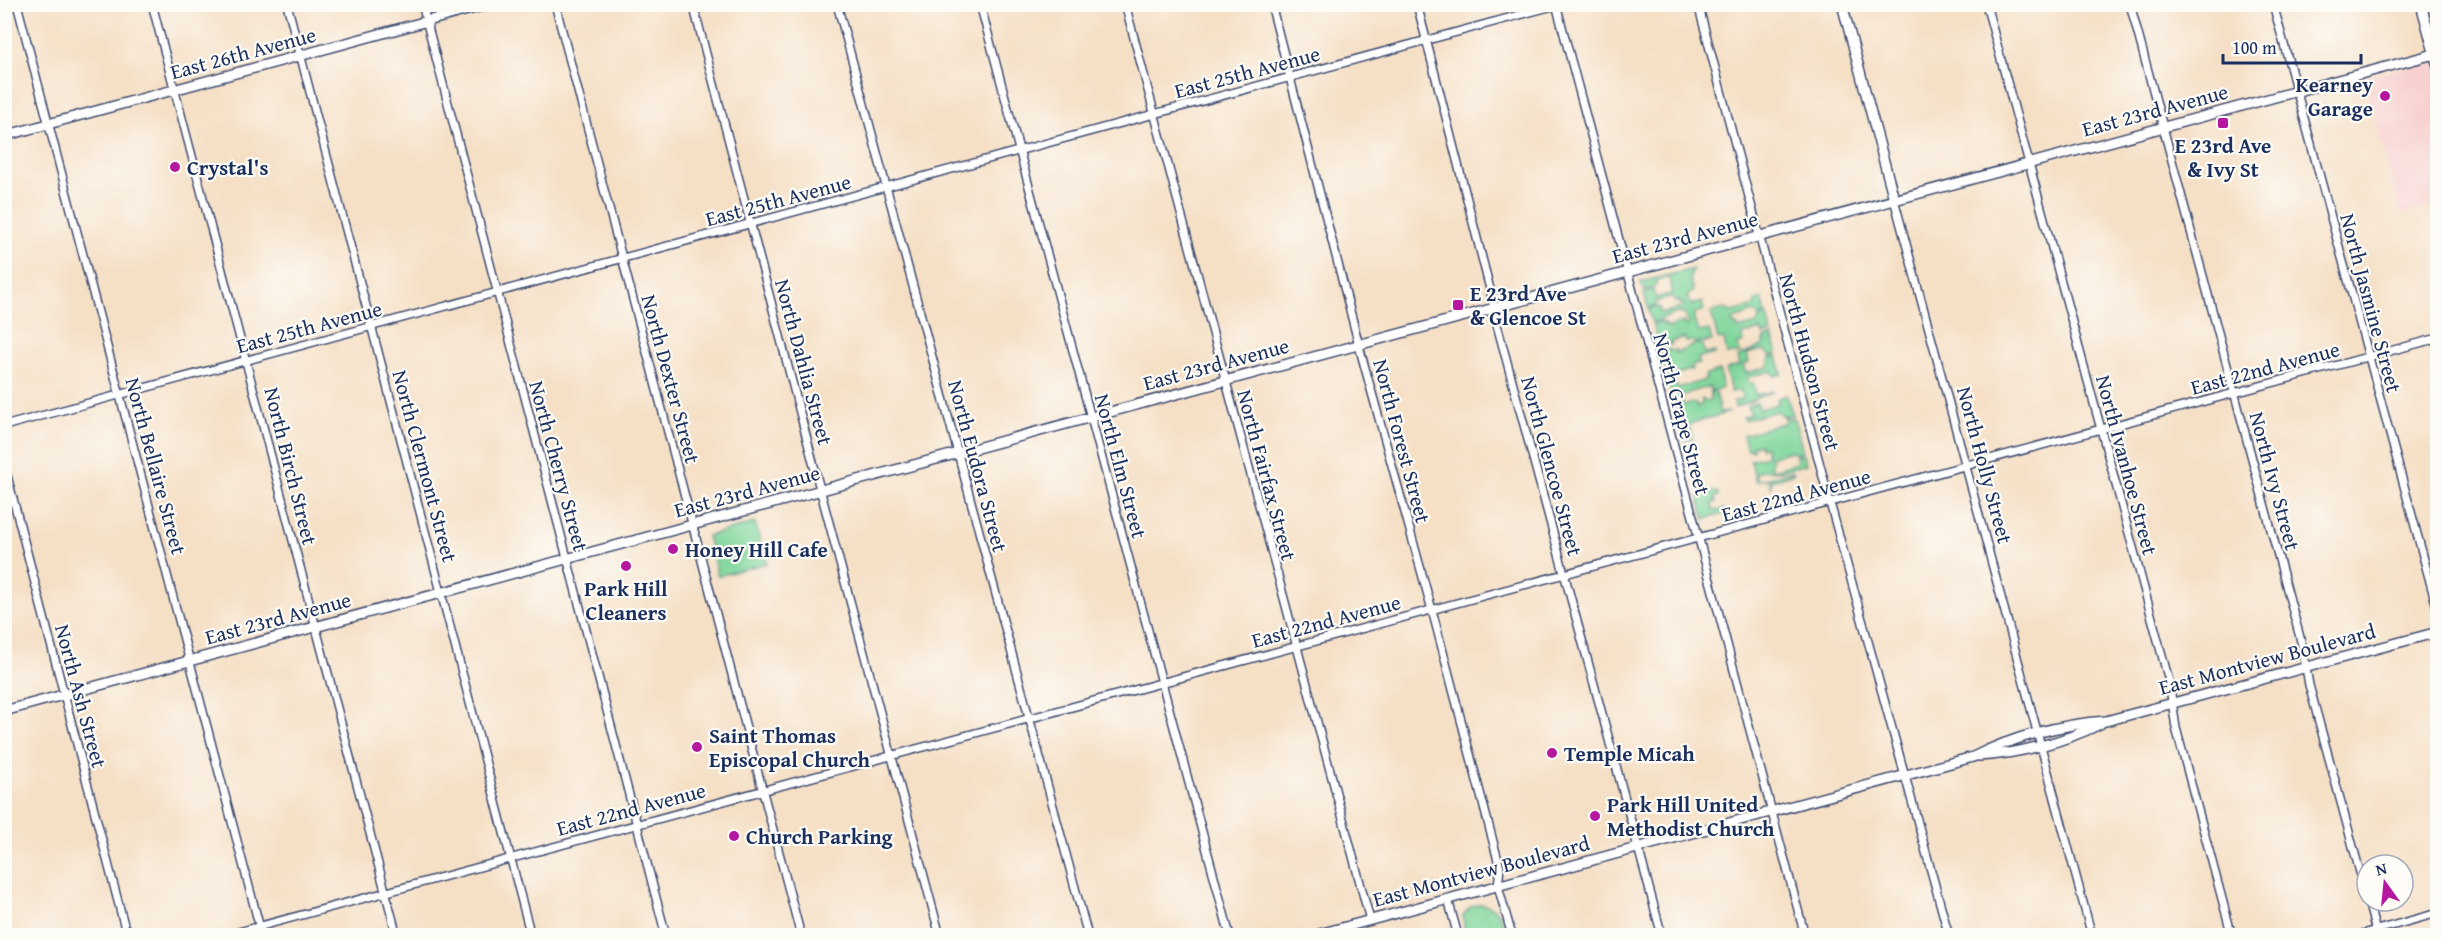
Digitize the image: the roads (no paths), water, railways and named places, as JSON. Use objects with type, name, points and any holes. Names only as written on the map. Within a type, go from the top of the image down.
[{"type":"street","name":"North Bellaire Street","points":[[16,4],[121,394],[262,936]]},
{"type":"street","name":"North Birch Street","points":[[152,4],[397,936]]},
{"type":"street","name":"North Clermont Street","points":[[287,4],[531,936]]},
{"type":"street","name":"North Cherry Street","points":[[422,4],[666,936]]},
{"type":"street","name":"East 26th Avenue","points":[[4,136],[490,4]]},
{"type":"street","name":"North Dexter Street","points":[[555,4],[801,936]]},
{"type":"street","name":"North Dahlia Street","points":[[693,4],[940,936]]},
{"type":"street","name":"North Eudora Street","points":[[837,4],[1088,936]]},
{"type":"street","name":"North Elm Street","points":[[980,4],[1230,936]]},
{"type":"street","name":"North Fairfax Street","points":[[1125,4],[1370,920]]},
{"type":"street","name":"North Forest Street","points":[[1271,4],[1359,344],[1500,868],[1498,885],[1512,936]]},
{"type":"street","name":"North Glencoe Street","points":[[1417,4],[1494,308],[1662,936]]},
{"type":"street","name":"North Hudson Street","points":[[1698,4],[1830,502],[1949,936]]},
{"type":"street","name":"North Holly Street","points":[[1842,4],[2092,936]]},
{"type":"street","name":"North Ivanhoe Street","points":[[1986,4],[2169,681],[2175,728],[2232,936]]},
{"type":"street","name":"North Ivy Street","points":[[2130,4],[2302,645],[2309,688],[2355,855]]},
{"type":"street","name":"North Jasmine Street","points":[[2273,4],[2438,611]]},
{"type":"street","points":[[2421,4],[2438,67]]},
{"type":"street","name":"East 25th Avenue","points":[[4,426],[1557,5]]},
{"type":"street","name":"North Grape Street","points":[[1557,5],[1805,936]]},
{"type":"street","name":"East 23rd Avenue","points":[[4,711],[2436,53]]},
{"type":"street","name":"East 22nd Avenue","points":[[224,936],[2438,338]]},
{"type":"street","name":"North Ash Street","points":[[4,464],[127,936]]},
{"type":"street","name":"East Montview Boulevard","points":[[1312,936],[1972,757],[2001,754],[2041,744],[2081,733],[2106,721],[2438,632]]},
{"type":"street","name":"East Montview Boulevard","points":[[1972,757],[1998,745],[2078,723],[2106,721]]},
{"type":"street","points":[[1448,899],[1458,936]]},
{"type":"street","name":"North Ivy Street","points":[[2371,913],[2377,933]]},
{"type":"street","points":[[2355,936],[2377,933],[2438,913]]},
{"type":"place","name":"Kearney Garage","points":[[2385,96]]},
{"type":"place","name":"E 23rd Ave & Ivy St","points":[[2223,123]]},
{"type":"place","name":"Crystal's","points":[[175,167]]},
{"type":"place","name":"E 23rd Ave & Glencoe St","points":[[1458,305]]},
{"type":"place","name":"Honey Hill Cafe","points":[[673,549]]},
{"type":"place","name":"Park Hill Cleaners","points":[[626,566]]},
{"type":"place","name":"Saint Thomas Episcopal Church","points":[[697,747]]},
{"type":"place","name":"Temple Micah","points":[[1552,753]]},
{"type":"place","name":"Park Hill United Methodist Church","points":[[1595,816]]},
{"type":"place","name":"Church Parking","points":[[734,836]]}]
